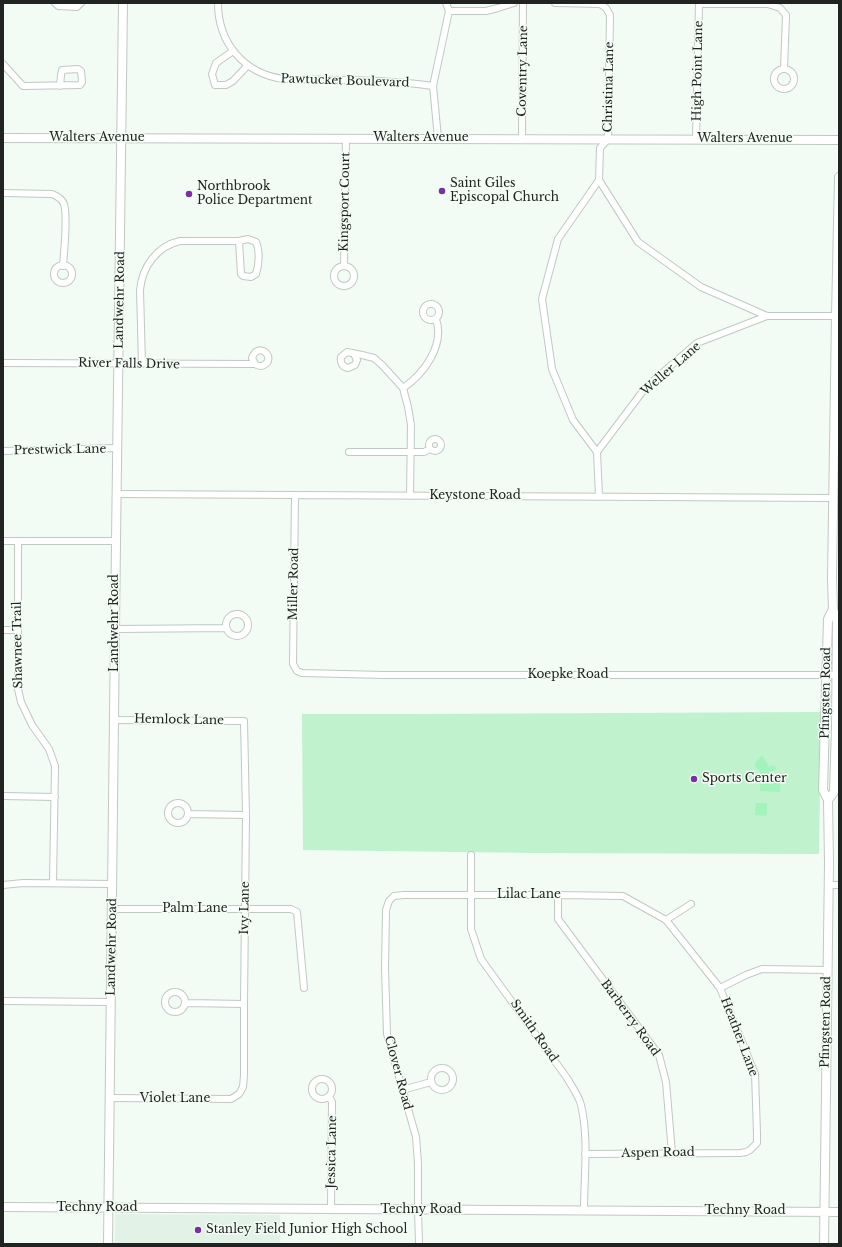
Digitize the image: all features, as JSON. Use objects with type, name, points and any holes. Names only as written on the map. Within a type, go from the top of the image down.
[{"type":"main road","name":"Landwehr Road","points":[[108,1244],[123,3]]},
{"type":"main road","name":"Walters Avenue","points":[[3,138],[839,140]]},
{"type":"main road","name":"Pfingsten Road","points":[[824,1244],[828,800],[823,790],[828,620],[833,609],[836,585],[833,498],[837,409],[836,316],[839,177]]},
{"type":"main road","name":"Pfingsten Road","points":[[828,800],[834,792],[838,675],[838,622],[833,609]]},
{"type":"main road","points":[[825,727],[836,727]]},
{"type":"main road","name":"Techny Road","points":[[3,1207],[839,1212]]},
{"type":"street","points":[[55,3],[58,6],[77,7],[81,3]]},
{"type":"street","name":"Pawtucket Boulevard","points":[[218,3],[218,16],[224,36],[233,51],[248,65],[275,78],[404,82],[433,86]]},
{"type":"street","points":[[438,138],[433,86],[449,11],[446,3]]},
{"type":"street","points":[[449,11],[486,11],[514,3]]},
{"type":"street","name":"Coventry Lane","points":[[522,139],[523,3]]},
{"type":"street","name":"Christina Lane","points":[[555,3],[600,4],[606,8],[610,15],[608,139],[600,148],[599,180]]},
{"type":"street","points":[[699,4],[768,4],[780,8],[786,15],[784,69]]},
{"type":"street","name":"High Point Lane","points":[[696,139],[699,4]]},
{"type":"street","points":[[233,51],[216,63],[212,74],[215,85],[226,85],[233,81],[248,65]]},
{"type":"street","points":[[3,64],[23,86],[60,86]]},
{"type":"street","name":"Kingsport Court","points":[[344,266],[346,138]]},
{"type":"street","points":[[600,496],[597,452],[573,420],[552,369],[542,299],[558,239],[599,180],[638,242],[702,287],[767,316],[836,316]]},
{"type":"street","points":[[3,193],[52,194],[60,198],[64,204],[65,214],[63,266]]},
{"type":"street","points":[[142,364],[140,290],[141,279],[148,263],[162,249],[172,243],[180,241],[239,241],[248,239],[256,242],[259,248],[256,274],[251,277],[243,276],[241,274],[239,241]]},
{"type":"street","name":"Weller Lane","points":[[597,452],[646,387],[697,343],[767,316]]},
{"type":"street","points":[[403,388],[423,370],[432,355],[438,339],[439,327],[436,319]]},
{"type":"street","points":[[354,354],[374,358],[403,388],[411,425],[410,496]]},
{"type":"street","name":"River Falls Drive","points":[[3,363],[255,364]]},
{"type":"street","name":"Prestwick Lane","points":[[3,451],[118,448]]},
{"type":"street","points":[[349,452],[424,452],[430,449]]},
{"type":"street","name":"Keystone Road","points":[[116,494],[833,498]]},
{"type":"street","name":"Miller Road","points":[[295,495],[293,664],[297,671]]},
{"type":"street","points":[[3,541],[116,541]]},
{"type":"street","name":"Shawnee Trail","points":[[18,541],[18,689],[21,702],[32,725],[49,749],[55,766],[54,883]]},
{"type":"street","points":[[116,629],[226,628]]},
{"type":"street","points":[[3,630],[17,630]]},
{"type":"street","name":"Koepke Road","points":[[297,671],[305,674],[384,675],[838,675]]},
{"type":"street","name":"Hemlock Lane","points":[[115,720],[244,721]]},
{"type":"street","name":"Ivy Lane","points":[[239,1094],[243,1087],[244,1075],[246,815],[244,721]]},
{"type":"street","points":[[3,796],[55,797]]},
{"type":"street","points":[[188,814],[246,815]]},
{"type":"street","name":"Smith Road","points":[[471,855],[471,929],[481,959],[567,1078],[581,1105],[585,1132],[584,1210]]},
{"type":"street","points":[[3,885],[23,883],[113,884]]},
{"type":"street","points":[[828,885],[839,885]]},
{"type":"street","name":"Lilac Lane","points":[[389,901],[394,896],[404,895],[623,896],[666,920]]},
{"type":"street","name":"Barberry Road","points":[[558,895],[558,919],[659,1055],[666,1082],[672,1153]]},
{"type":"street","name":"Clover Road","points":[[389,901],[386,910],[385,968],[387,1034],[416,1137],[418,1163],[419,1244]]},
{"type":"street","points":[[666,920],[691,904]]},
{"type":"street","name":"Palm Lane","points":[[112,909],[291,909],[297,912],[304,988]]},
{"type":"street","name":"Heather Lane","points":[[666,920],[720,988],[755,1074],[758,1133],[756,1143],[754,1147],[746,1152],[731,1152]]},
{"type":"street","points":[[720,988],[762,969],[827,970]]},
{"type":"street","points":[[3,1001],[112,1002]]},
{"type":"street","points":[[186,1003],[244,1004]]},
{"type":"street","points":[[402,1090],[431,1082]]},
{"type":"street","name":"Violet Lane","points":[[110,1098],[231,1099],[239,1094]]},
{"type":"street","name":"Jessica Lane","points":[[328,1096],[332,1102],[331,1209]]},
{"type":"street","name":"Aspen Road","points":[[585,1154],[731,1152]]},
{"type":"shaded area","points":[[821,712],[819,854],[303,850],[302,714]]},
{"type":"shaded area","points":[[762,755],[769,766],[768,768],[772,765],[776,767],[775,771],[769,771],[769,778],[778,779],[778,777],[781,777],[780,792],[760,791],[760,772],[754,765]]},
{"type":"shaded area","points":[[756,803],[767,803],[767,816],[755,815]]},
{"type":"shaded area","name":"Stanley Field Junior High School","points":[[115,1214],[280,1215],[280,1244],[115,1244]]},
{"type":"place","name":"Saint Giles Episcopal Church","points":[[442,191]]},
{"type":"place","name":"Northbrook Police Department","points":[[189,194]]},
{"type":"place","name":"Sports Center","points":[[694,779]]},
{"type":"place","name":"Stanley Field Junior High School","points":[[198,1230]]}]
